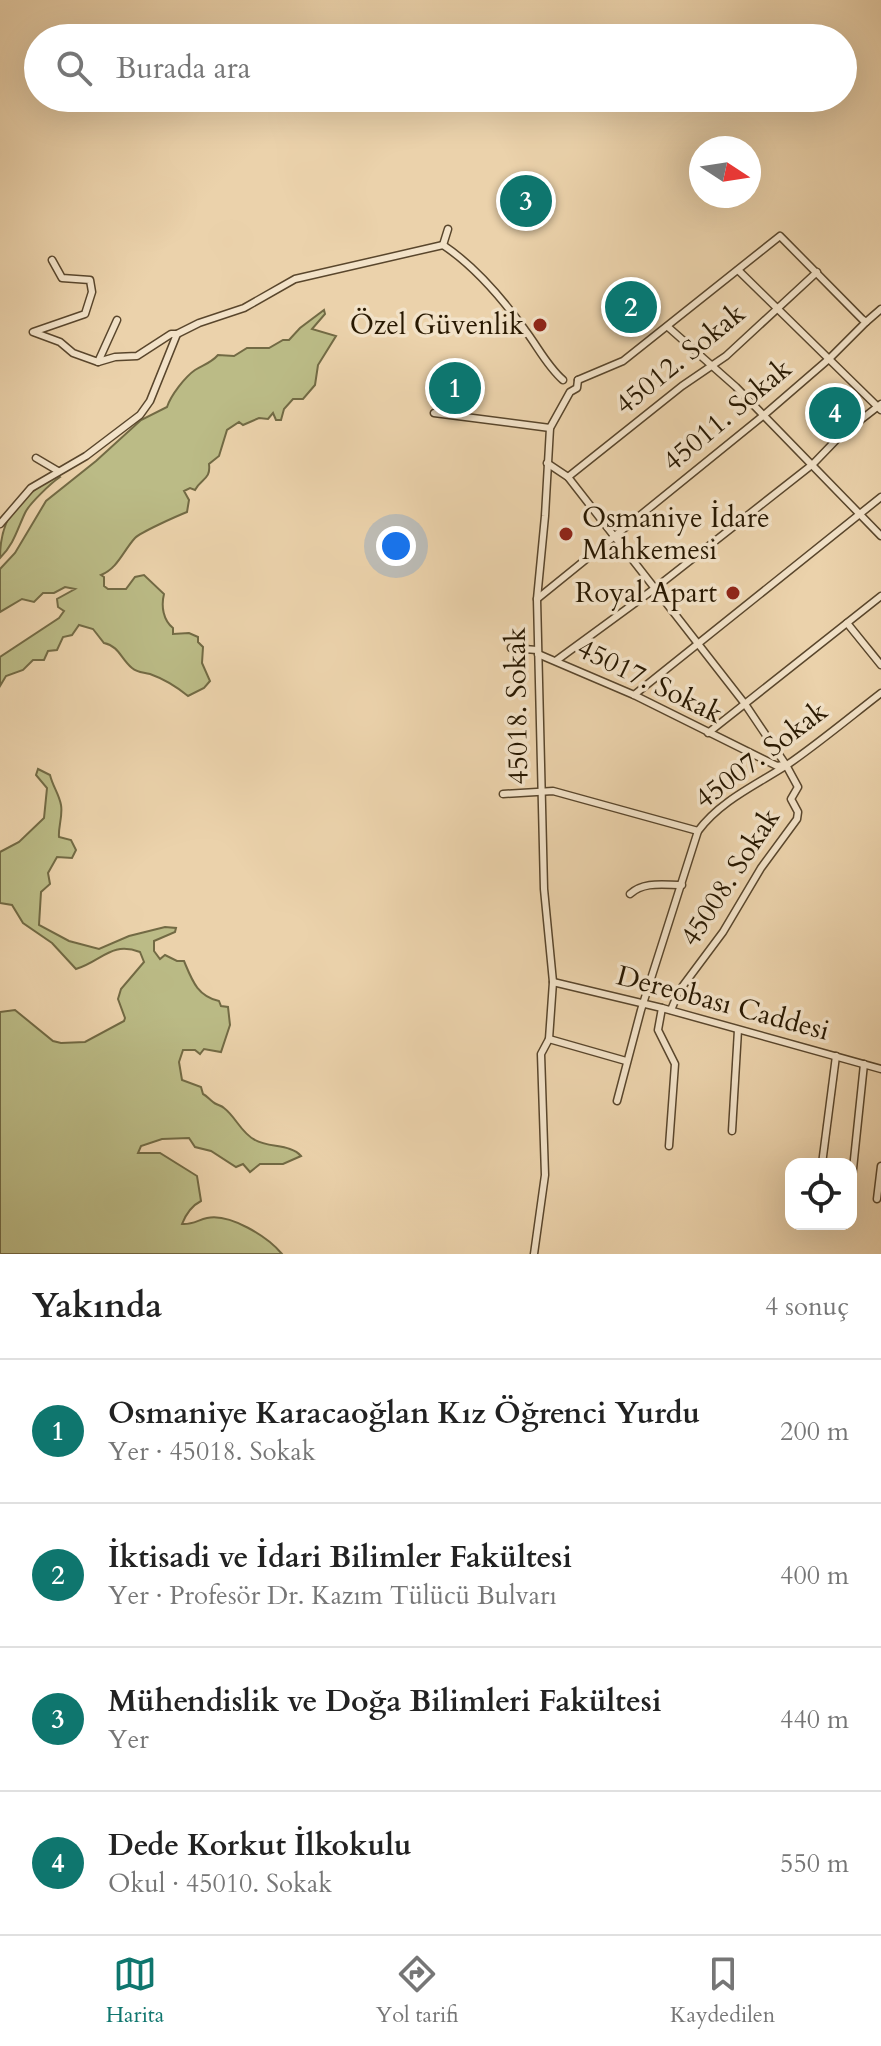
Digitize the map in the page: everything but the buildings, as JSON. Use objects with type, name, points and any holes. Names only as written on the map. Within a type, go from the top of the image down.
[{"type":"street","points":[[443,245],[448,229]]},
{"type":"street","points":[[578,380],[623,361],[780,236],[866,322]]},
{"type":"street","points":[[52,260],[62,278],[90,280],[92,292],[85,314],[33,332],[98,362],[137,356],[171,334],[244,308],[295,279],[443,245],[462,258],[491,288],[526,331],[552,371],[563,380]]},
{"type":"street","points":[[557,660],[654,589],[813,464],[840,436],[880,407],[738,270]]},
{"type":"street","name":"45012. Sokak","points":[[568,477],[708,366],[726,356],[817,272]]},
{"type":"street","name":"45011. Sokak","points":[[537,599],[764,415],[881,309]]},
{"type":"street","points":[[98,362],[117,320]]},
{"type":"street","points":[[668,327],[764,415],[881,536]]},
{"type":"street","points":[[0,524],[31,488],[86,456],[140,415],[150,401],[177,334]]},
{"type":"street","points":[[563,380],[572,375],[578,380]]},
{"type":"street","points":[[563,380],[563,388],[570,392],[577,388],[578,380]]},
{"type":"street","name":"45018. Sokak","points":[[534,1254],[545,1175],[541,1054],[549,1039],[553,982],[545,904],[540,791],[537,599],[550,428],[570,392]]},
{"type":"street","points":[[434,413],[550,428]]},
{"type":"street","points":[[36,458],[58,471]]},
{"type":"street","points":[[547,463],[568,477],[745,704],[786,765]]},
{"type":"street","points":[[634,695],[881,497]]},
{"type":"street","points":[[708,733],[881,596]]},
{"type":"street","points":[[847,623],[881,665]]},
{"type":"street","name":"45017. Sokak","points":[[511,648],[538,652],[557,660],[777,766],[786,765]]},
{"type":"street","name":"45007. Sokak","points":[[617,1101],[643,1003],[698,831],[709,816],[786,765],[881,693]]},
{"type":"street","name":"45008. Sokak","points":[[671,1010],[679,991],[723,932],[761,868],[797,819],[798,812],[791,799],[798,787],[786,765]]},
{"type":"street","points":[[503,794],[553,791],[698,831]]},
{"type":"street","points":[[630,894],[636,888],[648,885],[682,885]]},
{"type":"street","name":"Dereobası Caddesi","points":[[553,982],[671,1010],[881,1069]]},
{"type":"street","points":[[662,1008],[658,1030],[675,1064],[669,1146]]},
{"type":"street","points":[[732,1131],[738,1030]]},
{"type":"street","points":[[549,1039],[626,1061]]},
{"type":"street","points":[[823,1158],[836,1056]]},
{"type":"street","points":[[854,1158],[864,1064]]},
{"type":"street","points":[[877,1199],[881,1166]]},
{"type":"green space","points":[[324,310],[325,314],[312,329],[336,336],[318,365],[315,385],[303,399],[293,399],[284,409],[281,420],[276,420],[273,413],[268,419],[259,418],[243,425],[239,422],[227,430],[219,456],[209,464],[207,476],[195,490],[190,488],[184,491],[189,500],[187,512],[139,535],[116,564],[101,575],[108,589],[126,589],[135,577],[144,575],[164,594],[164,612],[173,634],[189,633],[198,637],[203,647],[202,663],[210,681],[204,688],[188,696],[160,678],[136,671],[93,629],[79,625],[72,635],[63,637],[57,650],[48,651],[44,660],[33,660],[23,670],[6,676],[0,686],[0,657],[59,618],[64,611],[58,607],[57,599],[75,589],[65,587],[54,593],[43,593],[34,602],[22,599],[0,612],[0,569],[15,553],[46,501],[141,420],[167,407],[179,387],[195,370],[218,355],[234,356],[247,348],[269,348],[289,340]]},
{"type":"green space","points":[[58,475],[60,477],[27,509],[12,542],[0,558],[1,542],[9,518],[34,490]]},
{"type":"green space","points":[[38,769],[50,775],[60,801],[59,837],[71,840],[76,850],[72,858],[57,857],[48,873],[50,884],[41,892],[39,925],[69,941],[99,949],[129,936],[165,927],[176,928],[175,932],[154,941],[154,951],[160,959],[165,955],[184,961],[200,991],[219,1001],[221,1006],[228,1007],[230,1025],[221,1052],[204,1049],[200,1054],[195,1050],[183,1050],[179,1062],[182,1080],[201,1087],[203,1094],[223,1107],[250,1137],[292,1150],[301,1156],[283,1164],[260,1164],[250,1172],[243,1164],[236,1167],[211,1151],[195,1147],[189,1138],[162,1139],[141,1146],[138,1153],[160,1153],[197,1176],[201,1201],[189,1211],[182,1224],[207,1218],[226,1219],[268,1240],[282,1254],[0,1254],[0,1012],[15,1010],[53,1041],[85,1042],[124,1021],[118,999],[121,989],[144,962],[140,952],[121,949],[76,969],[52,943],[23,923],[12,905],[0,903],[0,852],[19,842],[44,818],[47,788],[36,775]]},
{"type":"place","name":"Mühendislik ve Doğa Bilimleri Fakültesi","points":[[526,201]]},
{"type":"place","name":"İktisadi ve İdari Bilimler Fakültesi","points":[[631,307]]},
{"type":"place","name":"Özel Güvenlik","points":[[540,325]]},
{"type":"place","name":"Osmaniye Karacaoğlan Kız Öğrenci Yurdu","points":[[455,388]]},
{"type":"place","name":"Dede Korkut İlkokulu","points":[[835,413]]},
{"type":"place","name":"Osmaniye İdare Mahkemesi","points":[[566,534]]},
{"type":"place","name":"Royal Apart","points":[[733,593]]}]
